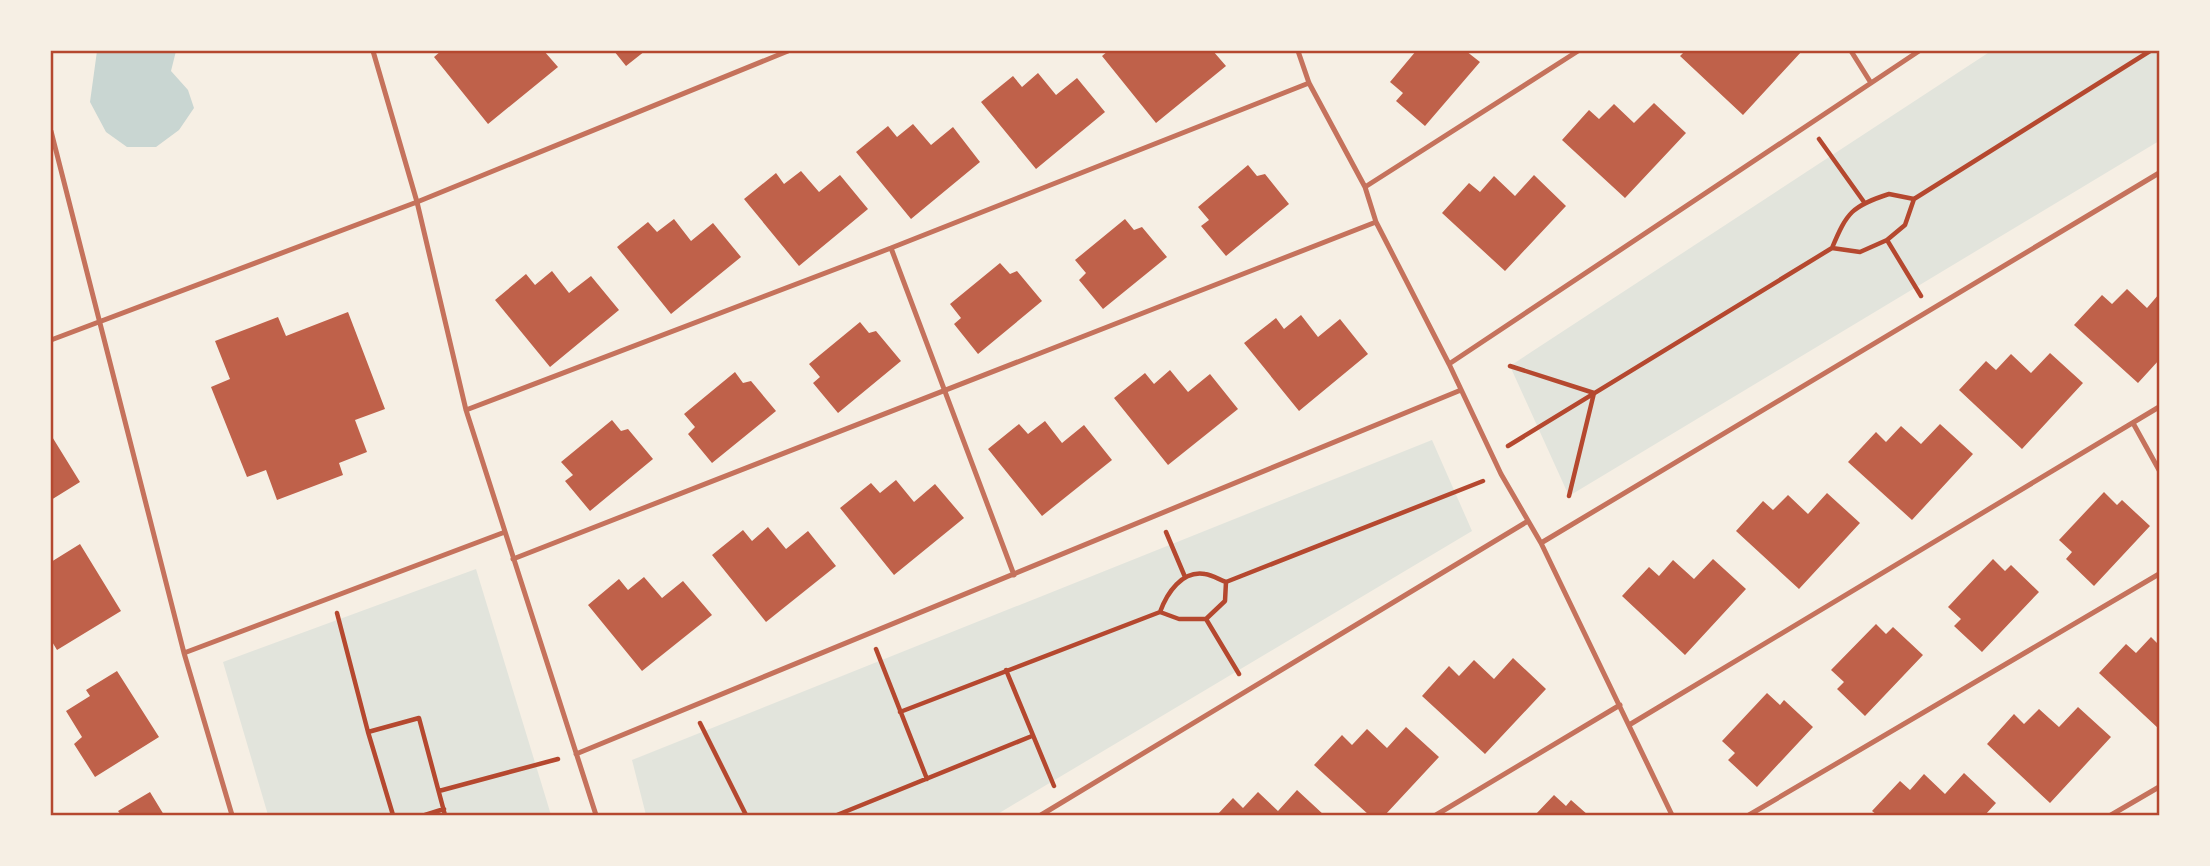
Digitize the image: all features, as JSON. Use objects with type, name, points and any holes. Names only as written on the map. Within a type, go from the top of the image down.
[{"type":"lane","points":[[373,51],[417,202],[466,410],[596,815]]},
{"type":"lane","points":[[51,340],[417,202],[788,51]]},
{"type":"lane","points":[[1310,51],[1299,53],[1309,83],[1365,187],[1376,222],[1449,364],[1501,474],[1541,543],[1672,815]]},
{"type":"lane","points":[[1365,187],[1578,51]]},
{"type":"lane","points":[[1851,51],[1871,83]]},
{"type":"lane","points":[[1449,364],[1919,51]]},
{"type":"lane","points":[[466,410],[891,248],[1309,83]]},
{"type":"lane","points":[[51,131],[184,653],[232,815]]},
{"type":"lane","points":[[1541,543],[2159,173]]},
{"type":"lane","points":[[513,559],[1376,222]]},
{"type":"lane","points":[[891,248],[1014,575]]},
{"type":"lane","points":[[576,754],[1461,390]]},
{"type":"lane","points":[[1629,725],[2159,407]]},
{"type":"lane","points":[[2133,423],[2159,470]]},
{"type":"lane","points":[[1041,815],[1528,521]]},
{"type":"lane","points":[[184,653],[505,532]]},
{"type":"lane","points":[[1749,815],[2159,574]]},
{"type":"lane","points":[[1436,815],[1620,705]]},
{"type":"lane","points":[[2111,815],[2159,787]]},
{"type":"path","points":[[1832,248],[1860,252],[1887,240],[1905,225],[1914,199],[2150,51]]},
{"type":"path","points":[[1808,125],[1864,202]]},
{"type":"path","points":[[1492,455],[1832,248],[1845,218],[1864,202],[1889,194],[1914,199]]},
{"type":"path","points":[[1887,240],[1930,310]]},
{"type":"path","points":[[1510,366],[1594,393]]},
{"type":"path","points":[[1569,496],[1594,393]]},
{"type":"path","points":[[1160,612],[1166,595],[1185,577],[1203,573],[1226,582],[1501,474]]},
{"type":"path","points":[[1159,516],[1185,577]]},
{"type":"path","points":[[901,712],[1160,612],[1179,619],[1206,619],[1225,601],[1226,582]]},
{"type":"path","points":[[332,596],[393,815]]},
{"type":"path","points":[[1206,619],[1249,689]]},
{"type":"path","points":[[870,634],[927,779]]},
{"type":"path","points":[[1006,670],[1061,803]]},
{"type":"path","points":[[691,707],[746,815]]},
{"type":"path","points":[[368,732],[419,718],[445,812],[425,815]]},
{"type":"path","points":[[837,815],[1032,736]]},
{"type":"path","points":[[439,791],[576,754]]},
{"type":"shaded area","points":[[97,51],[176,51],[171,71],[188,90],[194,108],[179,130],[156,147],[127,147],[106,132],[90,102]]},
{"type":"shaded area","points":[[1991,51],[2159,51],[2159,141],[1569,496],[1510,366]]},
{"type":"shaded area","points":[[1432,440],[1472,531],[996,815],[646,815],[632,760]]},
{"type":"shaded area","points":[[476,569],[551,815],[268,815],[223,662]]},
{"type":"building","points":[[441,51],[544,51],[558,67],[488,124],[434,57]]},
{"type":"building","points":[[614,51],[645,51],[626,66]]},
{"type":"building","points":[[1108,51],[1213,51],[1226,66],[1156,123],[1102,56]]},
{"type":"building","points":[[1416,51],[1466,51],[1480,62],[1425,126],[1396,101],[1403,93],[1390,82]]},
{"type":"building","points":[[1685,51],[1802,51],[1743,115],[1680,56]]},
{"type":"building","points":[[1038,73],[1056,95],[1077,78],[1105,112],[1036,169],[981,102],[1013,76],[1022,87]]},
{"type":"building","points":[[1654,103],[1686,133],[1625,198],[1562,140],[1589,110],[1599,119],[1614,104],[1634,123]]},
{"type":"building","points":[[913,124],[931,145],[953,127],[980,162],[911,219],[856,152],[888,126],[897,137]]},
{"type":"building","points":[[1248,165],[1257,176],[1265,174],[1289,204],[1226,256],[1201,226],[1209,220],[1198,207]]},
{"type":"building","points":[[801,171],[819,192],[840,175],[868,209],[799,266],[744,199],[776,173],[784,184]]},
{"type":"building","points":[[1534,175],[1566,206],[1505,271],[1442,213],[1469,183],[1480,192],[1494,176],[1515,196]]},
{"type":"building","points":[[674,219],[691,241],[713,223],[741,257],[671,314],[617,247],[648,222],[657,232]]},
{"type":"building","points":[[1125,219],[1134,230],[1142,227],[1167,257],[1103,309],[1079,280],[1086,273],[1075,260]]},
{"type":"building","points":[[1000,263],[1010,274],[1017,271],[1042,301],[978,354],[954,324],[961,318],[950,304]]},
{"type":"building","points":[[552,271],[569,293],[591,276],[619,310],[550,367],[495,300],[526,274],[535,285]]},
{"type":"building","points":[[2127,289],[2147,308],[2159,294],[2159,360],[2138,383],[2074,325],[2102,295],[2112,304]]},
{"type":"building","points":[[348,312],[385,409],[355,420],[367,452],[339,463],[343,475],[277,500],[266,470],[247,477],[211,387],[230,379],[215,341],[278,317],[286,336]]},
{"type":"building","points":[[1301,315],[1318,337],[1340,319],[1368,354],[1299,411],[1244,343],[1276,318],[1284,329]]},
{"type":"building","points":[[860,322],[869,333],[876,331],[901,361],[838,413],[813,383],[820,377],[809,364]]},
{"type":"building","points":[[2050,353],[2083,383],[2022,449],[1959,390],[1986,361],[1996,370],[2011,354],[2031,373]]},
{"type":"building","points":[[1170,370],[1188,392],[1210,374],[1238,409],[1168,465],[1114,398],[1145,373],[1154,384]]},
{"type":"building","points":[[735,372],[743,383],[751,381],[776,411],[712,463],[688,434],[695,427],[684,414]]},
{"type":"building","points":[[612,420],[621,431],[628,429],[653,459],[590,511],[565,481],[573,475],[561,462]]},
{"type":"building","points":[[1045,421],[1062,443],[1084,425],[1112,460],[1042,516],[988,449],[1019,424],[1028,434]]},
{"type":"building","points":[[1940,424],[1973,454],[1912,520],[1848,462],[1876,432],[1886,442],[1901,426],[1921,444]]},
{"type":"building","points":[[51,435],[80,482],[51,500]]},
{"type":"building","points":[[896,480],[914,502],[935,484],[964,518],[894,575],[840,508],[871,483],[880,493]]},
{"type":"building","points":[[2104,492],[2117,505],[2122,500],[2150,526],[2094,586],[2066,559],[2072,552],[2059,540]]},
{"type":"building","points":[[1827,493],[1860,523],[1799,589],[1736,531],[1763,501],[1773,510],[1788,495],[1808,514]]},
{"type":"building","points":[[768,527],[786,549],[808,531],[836,566],[766,622],[712,555],[743,530],[752,541]]},
{"type":"building","points":[[80,544],[121,611],[57,650],[51,640],[51,562]]},
{"type":"building","points":[[1713,559],[1746,589],[1685,655],[1622,596],[1649,567],[1659,576],[1673,560],[1694,579]]},
{"type":"building","points":[[1993,559],[2005,571],[2011,565],[2039,592],[1982,652],[1954,626],[1961,619],[1948,607]]},
{"type":"building","points":[[644,577],[662,598],[683,581],[712,615],[642,671],[588,605],[619,579],[628,590]]},
{"type":"building","points":[[1876,624],[1886,634],[1893,627],[1923,655],[1865,716],[1837,689],[1844,682],[1831,670]]},
{"type":"building","points":[[2151,637],[2159,645],[2159,729],[2099,673],[2126,644],[2136,653]]},
{"type":"building","points":[[1513,658],[1546,689],[1485,754],[1422,696],[1449,666],[1459,676],[1474,660],[1494,679]]},
{"type":"building","points":[[117,671],[159,737],[95,777],[74,744],[82,737],[66,711],[90,696],[86,690]]},
{"type":"building","points":[[1767,693],[1780,705],[1784,700],[1813,727],[1757,787],[1728,760],[1735,753],[1722,741]]},
{"type":"building","points":[[2078,707],[2111,737],[2050,803],[1987,744],[2014,714],[2024,724],[2039,709],[2059,727]]},
{"type":"building","points":[[1406,727],[1439,757],[1385,815],[1369,815],[1314,765],[1342,735],[1352,745],[1367,729],[1387,748]]},
{"type":"building","points":[[1964,773],[1996,803],[1985,815],[1877,815],[1872,811],[1900,781],[1910,790],[1924,774],[1945,794]]},
{"type":"building","points":[[1297,790],[1324,815],[1217,815],[1233,798],[1243,808],[1258,792],[1278,811]]},
{"type":"building","points":[[150,792],[164,815],[121,815],[118,811]]},
{"type":"building","points":[[1554,795],[1566,806],[1571,800],[1588,815],[1535,815]]}]
